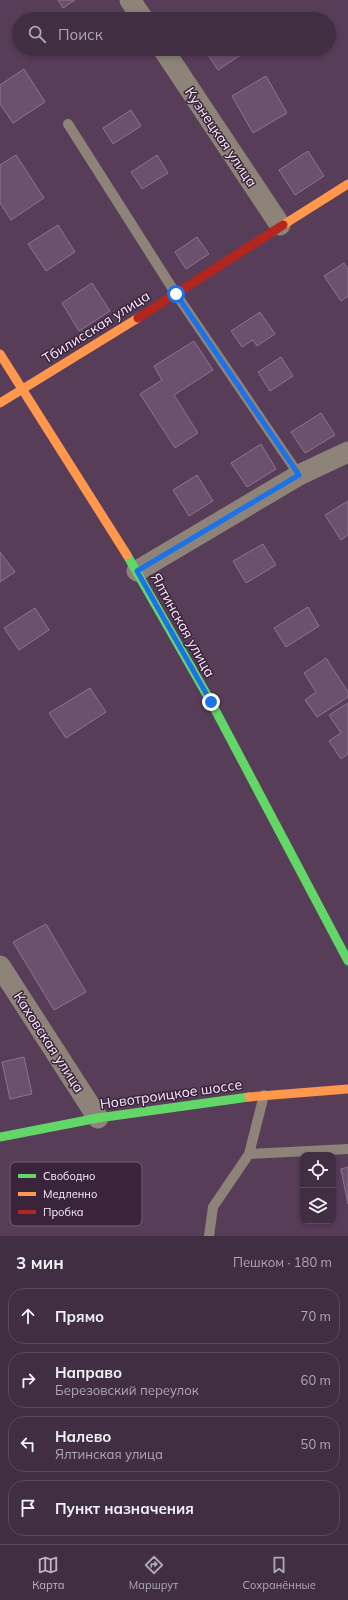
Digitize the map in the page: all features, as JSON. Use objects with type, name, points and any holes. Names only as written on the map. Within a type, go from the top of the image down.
[{"type":"main road","name":"Тбилисская улица","points":[[0,403],[176,294],[280,225],[348,184]]},
{"type":"main road","name":"Ялтинская улица","points":[[0,354],[137,571],[211,702],[348,961]]},
{"type":"main road","name":"Новотроицкое шоссе","points":[[0,1137],[98,1118],[264,1095],[348,1089]]},
{"type":"street","points":[[130,0],[138,12]]},
{"type":"street","name":"Кузнецкая улица","points":[[168,56],[280,225]]},
{"type":"street","points":[[137,571],[299,475],[348,452]]},
{"type":"street","name":"Каховская улица","points":[[0,966],[98,1118]]},
{"type":"lane","points":[[68,124],[176,294],[299,475]]},
{"type":"lane","points":[[209,1236],[213,1207],[249,1154],[264,1095]]},
{"type":"lane","points":[[249,1154],[348,1149]]},
{"type":"building","points":[[58,0],[75,0],[63,8]]},
{"type":"building","points":[[209,56],[239,56],[218,70]]},
{"type":"building","points":[[24,69],[45,102],[13,123],[0,104],[0,85]]},
{"type":"building","points":[[266,76],[287,113],[253,133],[232,96]]},
{"type":"building","points":[[131,110],[141,126],[113,144],[103,128]]},
{"type":"building","points":[[308,151],[324,176],[295,195],[279,170]]},
{"type":"building","points":[[16,155],[44,198],[11,220],[0,203],[0,165]]},
{"type":"building","points":[[157,155],[168,173],[142,189],[131,172]]},
{"type":"building","points":[[58,225],[75,252],[46,271],[28,244]]},
{"type":"building","points":[[197,237],[209,254],[186,269],[175,252]]},
{"type":"building","points":[[344,263],[348,270],[348,296],[341,301],[324,276]]},
{"type":"building","points":[[92,283],[110,311],[79,331],[62,303]]},
{"type":"building","points":[[260,312],[275,334],[257,346],[253,340],[242,347],[231,331]]},
{"type":"building","points":[[194,341],[213,370],[174,395],[198,433],[175,448],[140,394],[162,380],[154,366]]},
{"type":"building","points":[[281,357],[293,376],[270,391],[258,372]]},
{"type":"building","points":[[321,413],[335,435],[305,453],[291,432]]},
{"type":"building","points":[[261,444],[276,469],[247,487],[231,463]]},
{"type":"building","points":[[197,475],[213,501],[189,516],[173,490]]},
{"type":"building","points":[[348,501],[348,535],[341,540],[325,515]]},
{"type":"building","points":[[263,544],[276,565],[246,583],[233,561]]},
{"type":"building","points":[[0,552],[15,572],[0,582]]},
{"type":"building","points":[[308,607],[319,626],[286,647],[274,628]]},
{"type":"building","points":[[35,608],[49,630],[19,650],[4,628]]},
{"type":"building","points":[[326,658],[348,692],[348,697],[317,717],[305,700],[316,692],[304,673]]},
{"type":"building","points":[[90,688],[106,712],[66,738],[49,713]]},
{"type":"building","points":[[348,703],[348,754],[341,759],[329,741],[341,733],[329,715]]},
{"type":"building","points":[[46,924],[86,992],[54,1010],[13,942]]},
{"type":"building","points":[[24,1057],[32,1094],[10,1099],[2,1062]]},
{"type":"building","points":[[348,1167],[348,1204],[341,1169]]},
{"type":"traffic: fast","points":[[127,555],[211,702],[348,961]]},
{"type":"traffic: fast","points":[[0,1137],[98,1118],[249,1097]]},
{"type":"traffic: slow","points":[[283,225],[348,184]]},
{"type":"traffic: slow","points":[[0,403],[138,318]]},
{"type":"traffic: slow","points":[[0,354],[127,555]]},
{"type":"traffic: slow","points":[[249,1097],[348,1089]]},
{"type":"traffic: jam","points":[[138,318],[283,225]]},
{"type":"route","points":[[176,294],[299,475],[137,571],[211,702]]}]
